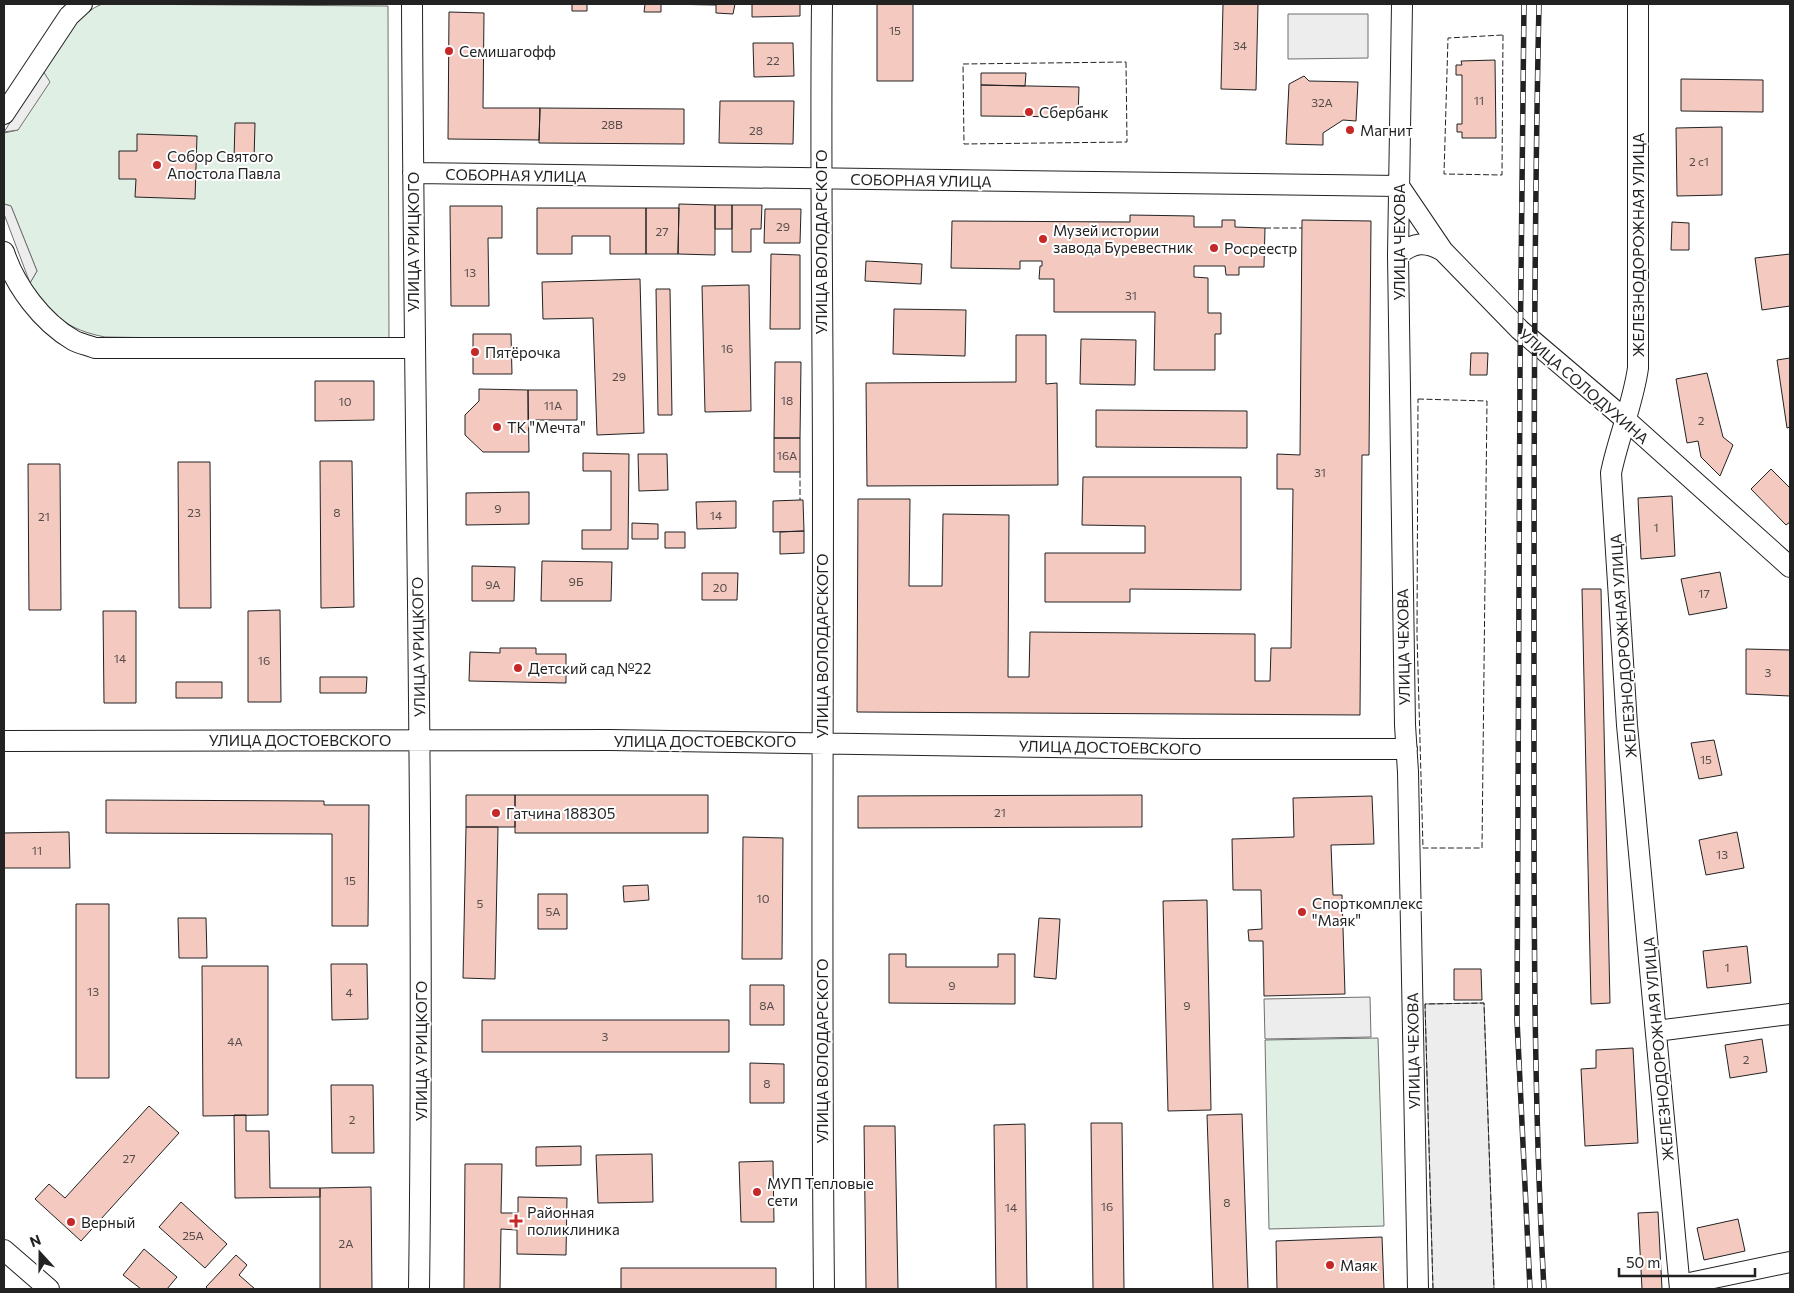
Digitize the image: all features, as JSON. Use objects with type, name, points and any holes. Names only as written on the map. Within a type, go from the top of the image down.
[{"type":"street","points":[[4,114],[69,16],[82,4]]},
{"type":"street","name":"УЛИЦА УРИЦКОГО","points":[[412,4],[419,740],[421,1172],[419,1289]]},
{"type":"street","name":"УЛИЦА ВОЛОДАРСКОГО","points":[[822,4],[820,178],[823,478],[821,742],[824,1289]]},
{"type":"street","name":"УЛИЦА ЧЕХОВА","points":[[1402,4],[1398,255],[1404,725],[1407,749],[1418,1289]]},
{"type":"street","name":"ЖЕЛЕЗНОДОРОЖНАЯ УЛИЦА","points":[[1638,4],[1638,368],[1634,394],[1617,442],[1611,473],[1627,725],[1680,1287]]},
{"type":"street","name":"СОБОРНАЯ УЛИЦА","points":[[413,173],[1398,186]]},
{"type":"street","name":"УЛИЦА СОЛОДУХИНА","points":[[1398,186],[1443,251],[1520,330],[1626,420],[1790,567]]},
{"type":"street","points":[[1398,255],[1418,243],[1430,244],[1443,251]]},
{"type":"street","points":[[4,252],[10,272],[29,299],[53,326],[74,341],[96,348],[414,348]]},
{"type":"street","name":"УЛИЦА ДОСТОЕВСКОГО","points":[[4,741],[419,740],[821,742],[1182,749],[1407,749]]},
{"type":"street","points":[[1656,1031],[1790,1014]]},
{"type":"street","points":[[4,1250],[48,1289]]},
{"type":"street","points":[[1680,1287],[1790,1262]]},
{"type":"green space","points":[[102,4],[388,6],[389,341],[105,337],[70,325],[45,304],[30,283],[37,271],[11,206],[4,204],[4,133],[18,130],[41,78],[63,41],[88,12]]},
{"type":"green space","points":[[1378,1038],[1384,1226],[1269,1229],[1265,1040]]},
{"type":"shaded area","points":[[1288,14],[1368,14],[1368,58],[1288,59]]},
{"type":"shaded area","points":[[43,71],[50,82],[18,130],[4,132]]},
{"type":"shaded area","points":[[4,204],[11,206],[37,271],[30,283],[4,214]]},
{"type":"shaded area","points":[[1370,997],[1371,1037],[1265,1039],[1264,999]]},
{"type":"shaded area","points":[[1484,1003],[1494,1289],[1433,1289],[1425,1004]]},
{"type":"building","points":[[572,4],[587,4],[587,11],[572,11]]},
{"type":"building","points":[[645,4],[661,4],[661,12],[644,12]]},
{"type":"building","points":[[661,4],[735,4],[733,14],[716,13],[716,5]]},
{"type":"building","points":[[752,4],[800,4],[800,16],[752,17]]},
{"type":"building","points":[[877,4],[913,4],[913,81],[877,81]]},
{"type":"building","points":[[1223,4],[1258,4],[1256,90],[1221,89]]},
{"type":"building","points":[[449,12],[484,13],[483,108],[540,108],[539,140],[448,139]]},
{"type":"building","points":[[753,43],[793,43],[794,76],[754,77]]},
{"type":"building","points":[[1495,60],[1496,138],[1462,138],[1462,132],[1457,132],[1457,124],[1462,124],[1462,75],[1456,75],[1456,65],[1462,65],[1461,61]]},
{"type":"building","points":[[981,73],[1026,73],[1025,86],[981,85]]},
{"type":"building","points":[[1304,76],[1309,81],[1358,82],[1356,121],[1343,120],[1323,133],[1323,145],[1286,144],[1289,84]]},
{"type":"building","points":[[1681,79],[1763,80],[1763,112],[1681,111]]},
{"type":"building","points":[[981,85],[1079,87],[1078,117],[981,116]]},
{"type":"building","points":[[720,101],[794,101],[793,144],[719,143]]},
{"type":"building","points":[[540,108],[684,109],[684,144],[539,143]]},
{"type":"building","points":[[235,123],[255,123],[254,160],[234,159]]},
{"type":"building","points":[[1722,127],[1722,195],[1677,196],[1676,128]]},
{"type":"building","name":"Собор Святого Апостола Павла","points":[[137,134],[197,136],[195,199],[135,197],[136,179],[119,179],[119,151],[137,151]]},
{"type":"building","points":[[679,204],[715,205],[715,255],[678,254]]},
{"type":"building","points":[[715,205],[732,205],[732,229],[715,229]]},
{"type":"building","points":[[732,205],[762,205],[761,229],[751,229],[751,252],[732,252]]},
{"type":"building","points":[[450,206],[502,206],[502,238],[488,238],[489,306],[451,306]]},
{"type":"building","points":[[537,208],[646,208],[646,254],[610,254],[610,236],[572,236],[572,254],[537,254]]},
{"type":"building","points":[[646,208],[679,208],[678,254],[646,254]]},
{"type":"building","points":[[765,209],[801,209],[800,243],[764,243]]},
{"type":"building","points":[[1130,215],[1194,216],[1194,227],[1222,227],[1222,220],[1235,220],[1235,227],[1265,228],[1264,267],[1239,267],[1239,275],[1226,275],[1225,266],[1194,266],[1194,277],[1208,278],[1208,313],[1221,313],[1221,334],[1215,334],[1215,370],[1154,370],[1155,312],[1054,312],[1054,279],[1039,279],[1042,261],[1020,261],[1020,269],[951,268],[952,221],[1130,222]]},
{"type":"building","points":[[1302,220],[1371,221],[1369,455],[1362,455],[1360,715],[857,712],[858,499],[910,499],[909,586],[942,586],[943,514],[1009,515],[1008,677],[1029,677],[1030,632],[1255,634],[1255,681],[1270,681],[1271,648],[1291,648],[1293,489],[1277,489],[1277,454],[1300,455]]},
{"type":"building","points":[[1672,222],[1689,223],[1689,250],[1671,250]]},
{"type":"building","points":[[771,254],[800,255],[800,329],[770,329]]},
{"type":"building","points":[[1790,254],[1790,306],[1762,310],[1755,258]]},
{"type":"building","points":[[866,261],[922,264],[921,284],[865,281]]},
{"type":"building","points":[[640,279],[644,433],[597,435],[593,318],[543,319],[542,282]]},
{"type":"building","points":[[749,285],[751,411],[705,412],[702,286]]},
{"type":"building","points":[[656,289],[670,289],[672,415],[658,415]]},
{"type":"building","points":[[894,309],[966,310],[965,356],[893,354]]},
{"type":"building","points":[[473,334],[511,334],[512,374],[473,374]]},
{"type":"building","points":[[1016,335],[1046,335],[1046,384],[1057,383],[1058,485],[867,486],[866,383],[1016,382]]},
{"type":"building","points":[[1081,339],[1136,340],[1135,385],[1080,384]]},
{"type":"building","points":[[1471,353],[1488,353],[1487,375],[1470,375]]},
{"type":"building","points":[[1790,358],[1790,427],[1787,428],[1777,360]]},
{"type":"building","points":[[775,362],[801,362],[800,438],[774,438]]},
{"type":"building","points":[[1707,373],[1723,437],[1733,445],[1720,476],[1701,457],[1698,441],[1687,443],[1676,379]]},
{"type":"building","points":[[315,381],[374,381],[374,420],[315,421]]},
{"type":"building","name":"ТК \"Мечта\"","points":[[479,389],[528,390],[529,452],[483,452],[465,435],[465,415],[479,401]]},
{"type":"building","points":[[528,390],[577,390],[577,420],[528,420]]},
{"type":"building","points":[[1096,410],[1247,411],[1247,448],[1096,447]]},
{"type":"building","points":[[774,438],[800,438],[800,472],[774,472]]},
{"type":"building","points":[[583,453],[629,454],[628,549],[582,549],[582,530],[611,530],[611,471],[583,471]]},
{"type":"building","points":[[638,454],[667,454],[668,490],[639,491]]},
{"type":"building","points":[[320,461],[352,461],[354,607],[321,608]]},
{"type":"building","points":[[178,462],[210,462],[211,608],[179,608]]},
{"type":"building","points":[[28,464],[60,464],[61,610],[29,610]]},
{"type":"building","points":[[1771,469],[1790,488],[1790,522],[1786,525],[1751,489]]},
{"type":"building","points":[[1083,477],[1241,477],[1241,590],[1130,589],[1130,602],[1045,602],[1045,553],[1145,553],[1145,526],[1082,525]]},
{"type":"building","points":[[529,492],[529,524],[466,525],[466,493]]},
{"type":"building","points":[[1672,496],[1675,556],[1641,559],[1638,498]]},
{"type":"building","points":[[803,500],[804,531],[773,532],[773,501]]},
{"type":"building","points":[[736,501],[736,528],[697,529],[696,502]]},
{"type":"building","points":[[632,523],[658,524],[658,539],[632,539]]},
{"type":"building","points":[[804,531],[804,553],[780,554],[780,532]]},
{"type":"building","points":[[665,532],[685,532],[685,548],[665,548]]},
{"type":"building","points":[[542,561],[612,562],[611,601],[541,601]]},
{"type":"building","points":[[472,566],[515,567],[514,601],[472,601]]},
{"type":"building","points":[[1720,572],[1727,608],[1689,615],[1681,579]]},
{"type":"building","points":[[702,573],[738,573],[737,600],[702,600]]},
{"type":"building","points":[[1582,589],[1601,589],[1610,1003],[1591,1004]]},
{"type":"building","points":[[280,610],[281,702],[248,702],[248,611]]},
{"type":"building","points":[[103,611],[136,611],[136,703],[104,703]]},
{"type":"building","name":"Детский сад №22","points":[[500,648],[536,648],[536,654],[566,654],[566,683],[469,681],[470,652],[500,653]]},
{"type":"building","points":[[1746,649],[1790,650],[1790,696],[1746,694]]},
{"type":"building","points":[[320,677],[367,677],[366,693],[320,693]]},
{"type":"building","points":[[176,682],[222,682],[222,698],[176,698]]},
{"type":"building","points":[[1714,740],[1722,775],[1699,779],[1691,743]]},
{"type":"building","points":[[466,795],[515,795],[515,827],[466,827]]},
{"type":"building","points":[[515,795],[708,795],[708,833],[515,833]]},
{"type":"building","points":[[1142,795],[1142,827],[858,828],[858,796]]},
{"type":"building","name":"Спорткомплекс \"Маяк\"","points":[[1372,796],[1374,844],[1331,845],[1333,895],[1342,895],[1345,994],[1264,996],[1263,941],[1249,941],[1248,930],[1262,929],[1261,890],[1233,890],[1232,839],[1294,837],[1293,798]]},
{"type":"building","points":[[106,800],[324,801],[324,805],[369,805],[368,926],[332,926],[332,834],[106,833]]},
{"type":"building","points":[[466,827],[498,827],[495,979],[463,978]]},
{"type":"building","points":[[69,832],[70,868],[4,868],[4,833]]},
{"type":"building","points":[[1737,832],[1744,868],[1706,875],[1699,840]]},
{"type":"building","points":[[743,837],[783,838],[782,959],[742,959]]},
{"type":"building","points":[[648,885],[649,900],[624,902],[623,886]]},
{"type":"building","points":[[538,894],[567,894],[567,929],[538,929]]},
{"type":"building","points":[[1207,900],[1211,1110],[1168,1111],[1163,901]]},
{"type":"building","points":[[76,904],[109,904],[109,1078],[76,1078]]},
{"type":"building","points":[[178,918],[206,918],[207,958],[179,958]]},
{"type":"building","points":[[1039,918],[1060,919],[1056,979],[1034,977]]},
{"type":"building","points":[[1747,946],[1751,983],[1707,988],[1703,951]]},
{"type":"building","points":[[889,954],[906,954],[906,967],[998,967],[998,954],[1015,954],[1015,1004],[889,1003]]},
{"type":"building","points":[[331,964],[367,964],[368,1019],[332,1020]]},
{"type":"building","points":[[202,966],[268,966],[268,1115],[203,1116]]},
{"type":"building","points":[[1454,969],[1481,969],[1482,1000],[1454,1000]]},
{"type":"building","points":[[750,985],[784,985],[784,1025],[750,1025]]},
{"type":"building","points":[[482,1020],[729,1020],[729,1052],[482,1052]]},
{"type":"building","points":[[1762,1039],[1767,1072],[1730,1078],[1725,1045]]},
{"type":"building","points":[[1633,1048],[1638,1143],[1585,1146],[1581,1069],[1596,1068],[1596,1050]]},
{"type":"building","points":[[750,1063],[784,1064],[784,1103],[750,1103]]},
{"type":"building","points":[[331,1085],[373,1085],[374,1153],[332,1153]]},
{"type":"building","points":[[149,1106],[179,1133],[81,1241],[35,1199],[49,1184],[65,1198]]},
{"type":"building","points":[[1242,1114],[1248,1289],[1213,1289],[1207,1115]]},
{"type":"building","points":[[234,1115],[246,1115],[246,1131],[269,1131],[270,1188],[320,1188],[320,1197],[235,1198]]},
{"type":"building","points":[[1091,1123],[1122,1123],[1124,1289],[1093,1289]]},
{"type":"building","points":[[1025,1124],[1027,1289],[996,1289],[994,1125]]},
{"type":"building","points":[[864,1126],[895,1126],[898,1289],[866,1289]]},
{"type":"building","points":[[581,1146],[581,1165],[536,1166],[536,1147]]},
{"type":"building","points":[[652,1154],[653,1202],[598,1203],[596,1155]]},
{"type":"building","name":"МУП Тепловые сети","points":[[773,1161],[774,1222],[741,1222],[739,1162]]},
{"type":"building","name":"Районная поликлиника","points":[[465,1164],[502,1164],[501,1213],[518,1213],[518,1197],[567,1198],[566,1255],[517,1254],[517,1230],[501,1229],[500,1289],[464,1289]]},
{"type":"building","points":[[371,1187],[372,1289],[320,1289],[320,1188]]},
{"type":"building","points":[[181,1202],[227,1244],[205,1268],[159,1227]]},
{"type":"building","points":[[1658,1212],[1662,1289],[1642,1289],[1638,1213]]},
{"type":"building","points":[[1738,1219],[1745,1251],[1704,1260],[1697,1228]]},
{"type":"building","name":"Маяк","points":[[1382,1237],[1384,1289],[1277,1289],[1276,1241]]},
{"type":"building","points":[[144,1249],[177,1277],[167,1289],[141,1289],[123,1275]]},
{"type":"building","points":[[236,1255],[247,1265],[239,1275],[255,1289],[208,1289],[206,1287]]},
{"type":"building","points":[[621,1268],[776,1268],[776,1289],[621,1289]]},
{"type":"railway","points":[[1524,4],[1517,1020],[1530,1289]]},
{"type":"railway","points":[[1539,4],[1535,350],[1534,918],[1540,1215],[1544,1289]]},
{"type":"fence","points":[[1503,35],[1502,175],[1444,174],[1448,38],[1503,35]]},
{"type":"fence","points":[[1126,62],[1127,142],[964,144],[963,64],[1126,62]]},
{"type":"fence","points":[[1265,228],[1302,228]]},
{"type":"fence","points":[[1418,399],[1487,401],[1482,848],[1423,848],[1417,634],[1418,399]]},
{"type":"fence","points":[[800,472],[800,500]]},
{"type":"fence","points":[[1433,1289],[1425,1004],[1484,1003],[1494,1289]]},
{"type":"place","name":"Семишагофф","points":[[449,51]]},
{"type":"place","name":"Сбербанк","points":[[1029,112]]},
{"type":"place","name":"Магнит","points":[[1350,130]]},
{"type":"place","name":"Собор Святого Апостола Павла","points":[[157,165]]},
{"type":"place","name":"Музей истории завода Буревестник","points":[[1043,239]]},
{"type":"place","name":"Росреестр","points":[[1214,248]]},
{"type":"place","name":"Пятёрочка","points":[[475,352]]},
{"type":"place","name":"ТК \"Мечта\"","points":[[497,427]]},
{"type":"place","name":"Детский сад №22","points":[[518,668]]},
{"type":"place","name":"Гатчина 188305","points":[[496,813]]},
{"type":"place","name":"Спорткомплекс \"Маяк\"","points":[[1302,912]]},
{"type":"place","name":"МУП Тепловые сети","points":[[757,1192]]},
{"type":"place","name":"Районная поликлиника","points":[[516,1221]]},
{"type":"place","name":"Верный","points":[[71,1222]]},
{"type":"place","name":"Маяк","points":[[1330,1265]]}]
